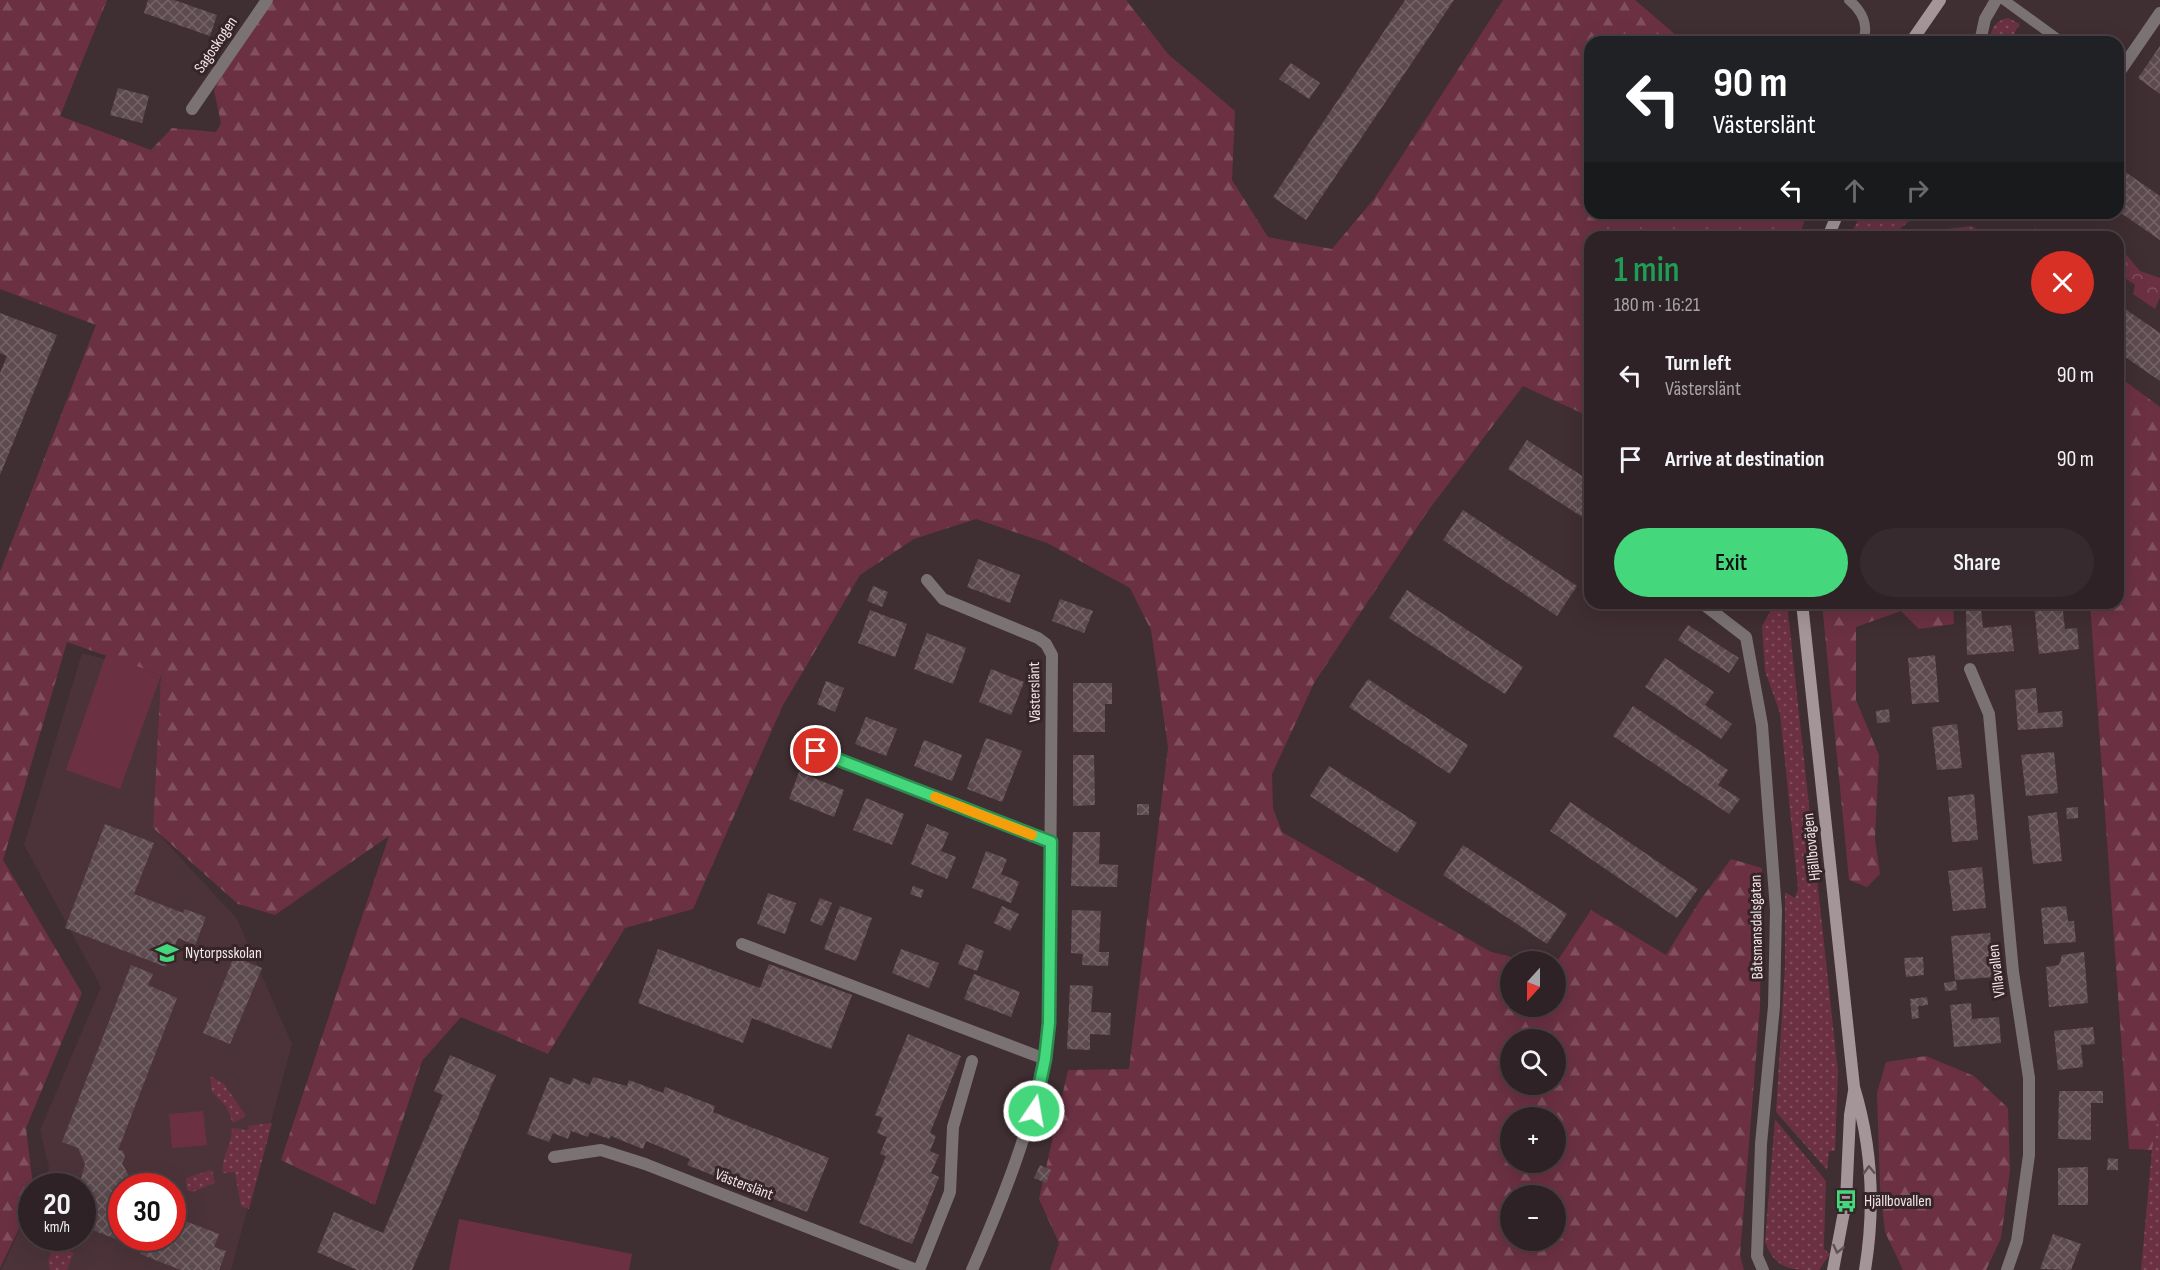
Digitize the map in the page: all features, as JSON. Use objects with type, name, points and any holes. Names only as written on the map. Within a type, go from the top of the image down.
[{"type":"street","name":"Sagoskogen","points":[[192,109],[267,0]]},
{"type":"street","points":[[1915,36],[1940,0]]},
{"type":"street","points":[[1981,36],[1984,19],[1996,0]]},
{"type":"street","points":[[2124,65],[2160,13]]},
{"type":"street","name":"Västerslänt","points":[[927,580],[943,599],[1038,638],[1046,644],[1052,655],[1049,1023],[1045,1059],[1026,1132],[1000,1206],[972,1270]]},
{"type":"street","name":"Båtsmansdalsgatan","points":[[1710,609],[1746,637],[1762,725],[1776,910],[1774,1006],[1761,1144],[1757,1256],[1763,1270]]},
{"type":"street","name":"Hjällbovägen","points":[[1803,609],[1854,1087],[1863,1117],[1869,1160],[1870,1238],[1865,1270]]},
{"type":"street","name":"Villavallen","points":[[1970,669],[1989,714],[2013,972],[2030,1078],[2030,1155],[2017,1241],[2007,1270]]},
{"type":"street","points":[[816,751],[1051,842]]},
{"type":"street","points":[[742,944],[1045,1059]]},
{"type":"street","name":"Västerslänt","points":[[554,1157],[601,1150],[634,1160],[918,1270],[950,1192],[953,1127],[972,1061]]},
{"type":"street","name":"Hjällbovägen","points":[[1833,1270],[1846,1201],[1850,1115],[1854,1087]]},
{"type":"lane","points":[[1849,0],[1865,21],[1867,32],[1865,36]]},
{"type":"lane","points":[[2004,0],[2054,36]]},
{"type":"shaded area","name":"Nytorpsskolan","points":[[82,653],[161,675],[153,828],[237,919],[292,1044],[231,1270],[1,1270],[18,1233],[18,1251],[96,1251],[96,1173],[47,1173],[49,1169],[40,1130],[101,987],[24,845]]},
{"type":"green space","points":[[0,0],[107,0],[60,116],[151,150],[172,128],[216,132],[221,123],[214,90],[220,77],[274,0],[1126,0],[1168,54],[1235,111],[1232,180],[1268,237],[1332,249],[1374,199],[1503,0],[1635,0],[1677,36],[1584,36],[1584,219],[1805,219],[1801,231],[1584,231],[1584,414],[1523,386],[1427,512],[1314,683],[1272,774],[1273,808],[1282,832],[1491,952],[1500,954],[1500,1017],[1566,1017],[1566,951],[1564,951],[1591,910],[1666,955],[1701,899],[1731,859],[1762,868],[1760,1007],[1740,1255],[1744,1270],[1050,1270],[1059,1243],[1039,1199],[1068,1070],[1129,1069],[1168,747],[1151,630],[1130,588],[1047,543],[976,519],[914,539],[860,575],[782,707],[693,909],[625,928],[548,1054],[461,1017],[422,1061],[375,1205],[281,1160],[389,836],[275,915],[238,904],[153,828],[161,675],[67,642],[3,860],[82,993],[26,1128],[31,1173],[18,1173],[18,1231],[0,1268],[0,572],[96,325],[0,289]]},
{"type":"green space","points":[[2008,18],[2020,24],[2014,36],[1991,36],[1994,26]]},
{"type":"green space","points":[[1859,219],[1911,219],[1898,231],[1852,231]]},
{"type":"green space","points":[[1972,226],[1979,231],[1929,231]]},
{"type":"green space","points":[[2124,252],[2140,271],[2160,278],[2160,297],[2155,309],[2133,294],[2135,285],[2124,277]]},
{"type":"green space","points":[[2124,380],[2160,407],[2160,1102],[2152,1150],[2129,1149],[2090,609],[2124,609]]},
{"type":"green space","points":[[1772,609],[1788,609],[1838,1072],[1835,1151],[1829,1151],[1827,1170],[1776,1112],[1785,966],[1785,892],[1795,898],[1798,888],[1780,713],[1765,671],[1762,626]]},
{"type":"green space","points":[[1823,609],[1953,609],[1954,624],[1919,629],[1901,611],[1856,627],[1856,700],[1879,755],[1875,839],[1880,874],[1867,887],[1849,880]]},
{"type":"green space","points":[[106,655],[161,675],[120,789],[66,770]]},
{"type":"green space","points":[[1926,1056],[1974,1076],[2008,1108],[2010,1171],[2001,1238],[1986,1270],[1903,1270],[1885,1232],[1880,1188],[1877,1093],[1886,1062]]},
{"type":"green space","points":[[210,1076],[224,1084],[246,1116],[233,1123],[226,1106],[212,1092]]},
{"type":"green space","points":[[2160,1102],[2160,1270],[2141,1270],[2152,1150]]},
{"type":"green space","points":[[203,1111],[207,1145],[172,1148],[169,1114]]},
{"type":"green space","points":[[1775,1119],[1826,1181],[1824,1249],[1830,1254],[1819,1270],[1792,1269],[1779,1263],[1765,1242]]},
{"type":"green space","points":[[272,1123],[249,1209],[241,1206],[235,1172],[223,1173],[232,1128],[248,1130],[249,1126]]},
{"type":"green space","points":[[212,1170],[215,1183],[192,1192],[187,1190],[186,1178]]},
{"type":"green space","points":[[459,1219],[632,1254],[629,1270],[449,1270]]},
{"type":"green space","points":[[52,1251],[74,1253],[67,1270],[50,1270],[48,1261]]},
{"type":"building","points":[[148,0],[174,0],[217,15],[210,36],[144,13]]},
{"type":"building","points":[[1405,0],[1454,0],[1306,220],[1273,197]]},
{"type":"building","points":[[2160,46],[2160,94],[2138,78]]},
{"type":"building","points":[[1291,63],[1320,83],[1309,99],[1279,79]]},
{"type":"building","points":[[118,88],[149,96],[142,123],[110,115]]},
{"type":"building","points":[[2124,171],[2160,196],[2160,240],[2124,215]]},
{"type":"building","points":[[2124,308],[2160,333],[2160,381],[2124,356]]},
{"type":"building","points":[[0,313],[57,335],[0,475],[0,373],[7,356],[0,353]]},
{"type":"building","points":[[1527,440],[1584,477],[1584,518],[1508,469]]},
{"type":"building","points":[[1463,510],[1577,586],[1557,616],[1443,540]]},
{"type":"building","points":[[978,559],[1020,575],[1010,603],[967,587]]},
{"type":"building","points":[[873,586],[888,592],[882,607],[867,601]]},
{"type":"building","points":[[1407,590],[1523,667],[1505,694],[1389,618]]},
{"type":"building","points":[[1060,599],[1093,611],[1084,633],[1052,621]]},
{"type":"building","points":[[1981,609],[1983,628],[2011,625],[2014,651],[1967,655],[1966,610]]},
{"type":"building","points":[[2034,609],[2063,609],[2065,629],[2077,628],[2079,649],[2039,654]]},
{"type":"building","points":[[870,610],[907,624],[895,657],[858,643]]},
{"type":"building","points":[[1688,625],[1739,658],[1729,673],[1678,640]]},
{"type":"building","points":[[927,633],[966,648],[953,684],[914,669]]},
{"type":"building","points":[[1935,655],[1939,702],[1912,704],[1908,658]]},
{"type":"building","points":[[1665,658],[1714,692],[1705,705],[1732,724],[1721,739],[1645,687]]},
{"type":"building","points":[[991,669],[1024,682],[1011,715],[979,702]]},
{"type":"building","points":[[1368,679],[1468,745],[1450,774],[1349,707]]},
{"type":"building","points":[[826,681],[844,688],[835,712],[817,704]]},
{"type":"building","points":[[1073,683],[1112,683],[1112,704],[1105,704],[1105,732],[1073,732]]},
{"type":"building","points":[[2036,688],[2038,713],[2062,711],[2063,727],[2018,730],[2015,690]]},
{"type":"building","points":[[1633,706],[1728,770],[1718,785],[1740,799],[1729,814],[1613,736]]},
{"type":"building","points":[[1889,709],[1890,722],[1877,723],[1876,711]]},
{"type":"building","points":[[866,717],[897,729],[886,756],[855,744]]},
{"type":"building","points":[[1957,724],[1962,768],[1937,770],[1932,727]]},
{"type":"building","points":[[986,738],[1022,751],[1002,802],[967,789]]},
{"type":"building","points":[[924,740],[962,755],[952,781],[914,766]]},
{"type":"building","points":[[2054,752],[2058,793],[2026,796],[2021,755]]},
{"type":"building","points":[[1073,755],[1094,755],[1095,805],[1073,806]]},
{"type":"building","points":[[1329,766],[1417,823],[1397,853],[1310,796]]},
{"type":"building","points":[[799,772],[844,790],[834,817],[789,799]]},
{"type":"building","points":[[1974,794],[1978,840],[1952,842],[1948,797]]},
{"type":"building","points":[[866,798],[904,814],[892,845],[853,830]]},
{"type":"building","points":[[1570,802],[1698,889],[1677,918],[1550,831]]},
{"type":"building","points":[[1137,804],[1149,804],[1149,815],[1137,815]]},
{"type":"building","points":[[2078,807],[2078,818],[2067,819],[2066,808]]},
{"type":"building","points":[[2057,812],[2062,861],[2033,864],[2028,816]]},
{"type":"building","points":[[105,824],[154,843],[134,894],[183,913],[185,909],[206,917],[195,945],[178,938],[166,967],[65,928]]},
{"type":"building","points":[[927,824],[949,833],[941,851],[956,857],[947,879],[911,864]]},
{"type":"building","points":[[1073,832],[1100,832],[1099,864],[1118,865],[1117,887],[1071,886]]},
{"type":"building","points":[[1463,845],[1567,914],[1547,944],[1443,875]]},
{"type":"building","points":[[986,851],[1007,859],[1001,874],[1019,882],[1011,903],[972,888]]},
{"type":"building","points":[[1982,867],[1986,908],[1953,911],[1948,871]]},
{"type":"building","points":[[913,886],[924,890],[921,898],[910,894]]},
{"type":"building","points":[[768,893],[796,903],[785,934],[757,924]]},
{"type":"building","points":[[820,898],[832,903],[822,926],[810,921]]},
{"type":"building","points":[[840,906],[872,918],[856,961],[824,949]]},
{"type":"building","points":[[1002,906],[1019,914],[1010,931],[994,923]]},
{"type":"building","points":[[2066,906],[2068,921],[2074,921],[2076,942],[2044,944],[2041,908]]},
{"type":"building","points":[[1072,910],[1101,911],[1099,952],[1109,952],[1108,966],[1082,965],[1083,954],[1071,953]]},
{"type":"building","points":[[1990,933],[1994,977],[1955,980],[1951,936]]},
{"type":"building","points":[[966,944],[984,951],[977,971],[958,964]]},
{"type":"building","points":[[658,949],[760,988],[769,964],[852,995],[831,1049],[752,1018],[743,1043],[638,1003]]},
{"type":"building","points":[[901,949],[939,963],[929,988],[892,973]]},
{"type":"building","points":[[2084,952],[2088,1003],[2049,1007],[2046,967],[2059,965],[2062,955]]},
{"type":"building","points":[[234,957],[262,968],[230,1044],[203,1033]]},
{"type":"building","points":[[1923,957],[1924,975],[1906,977],[1904,958]]},
{"type":"building","points":[[131,965],[153,974],[148,985],[177,998],[118,1150],[123,1151],[125,1157],[122,1163],[127,1173],[108,1173],[108,1236],[96,1231],[96,1173],[83,1173],[85,1164],[78,1148],[62,1142]]},
{"type":"building","points":[[974,974],[1020,992],[1011,1017],[964,999]]},
{"type":"building","points":[[1956,981],[1957,990],[1945,991],[1944,983]]},
{"type":"building","points":[[1070,985],[1093,986],[1091,1012],[1111,1013],[1110,1035],[1090,1034],[1090,1050],[1067,1049]]},
{"type":"building","points":[[1927,997],[1928,1005],[1918,1006],[1919,1018],[1912,1019],[1910,999]]},
{"type":"building","points":[[1971,1003],[1972,1019],[1999,1017],[2001,1043],[1954,1047],[1950,1005]]},
{"type":"building","points":[[2093,1027],[2095,1044],[2081,1045],[2083,1067],[2058,1070],[2054,1031]]},
{"type":"building","points":[[908,1034],[961,1056],[930,1133],[936,1136],[930,1151],[939,1155],[931,1173],[939,1177],[912,1244],[859,1223],[886,1156],[880,1154],[887,1137],[877,1133],[883,1118],[875,1115]]},
{"type":"building","points":[[450,1055],[496,1075],[412,1270],[357,1270],[317,1252],[334,1212],[383,1233],[443,1095],[434,1091]]},
{"type":"building","points":[[550,1077],[570,1085],[573,1078],[590,1085],[593,1077],[627,1086],[629,1080],[663,1093],[665,1087],[715,1106],[713,1112],[829,1158],[807,1212],[687,1165],[690,1159],[646,1141],[643,1149],[611,1136],[609,1139],[590,1132],[588,1137],[571,1131],[568,1139],[553,1133],[549,1142],[527,1134]]},
{"type":"building","points":[[2059,1091],[2103,1091],[2103,1103],[2091,1103],[2091,1140],[2058,1139]]},
{"type":"building","points":[[2108,1158],[2118,1159],[2118,1170],[2107,1170]]},
{"type":"building","points":[[1040,1165],[1051,1170],[1046,1183],[1034,1178]]},
{"type":"building","points":[[2088,1167],[2088,1205],[2058,1205],[2058,1168]]},
{"type":"building","points":[[186,1221],[219,1234],[214,1247],[226,1251],[219,1270],[181,1270],[140,1254],[141,1251],[186,1251]]},
{"type":"building","points":[[2053,1234],[2081,1244],[2071,1270],[2040,1269]]},
{"type":"slow traffic","points":[[935,797],[1032,835]]},
{"type":"place","name":"Nytorpsskolan","points":[[167,953]]},
{"type":"place","name":"Hjällbovallen","points":[[1846,1201]]},
{"type":"route","points":[[816,751],[1051,842],[1049,1023],[1045,1059],[1034,1111]]}]
